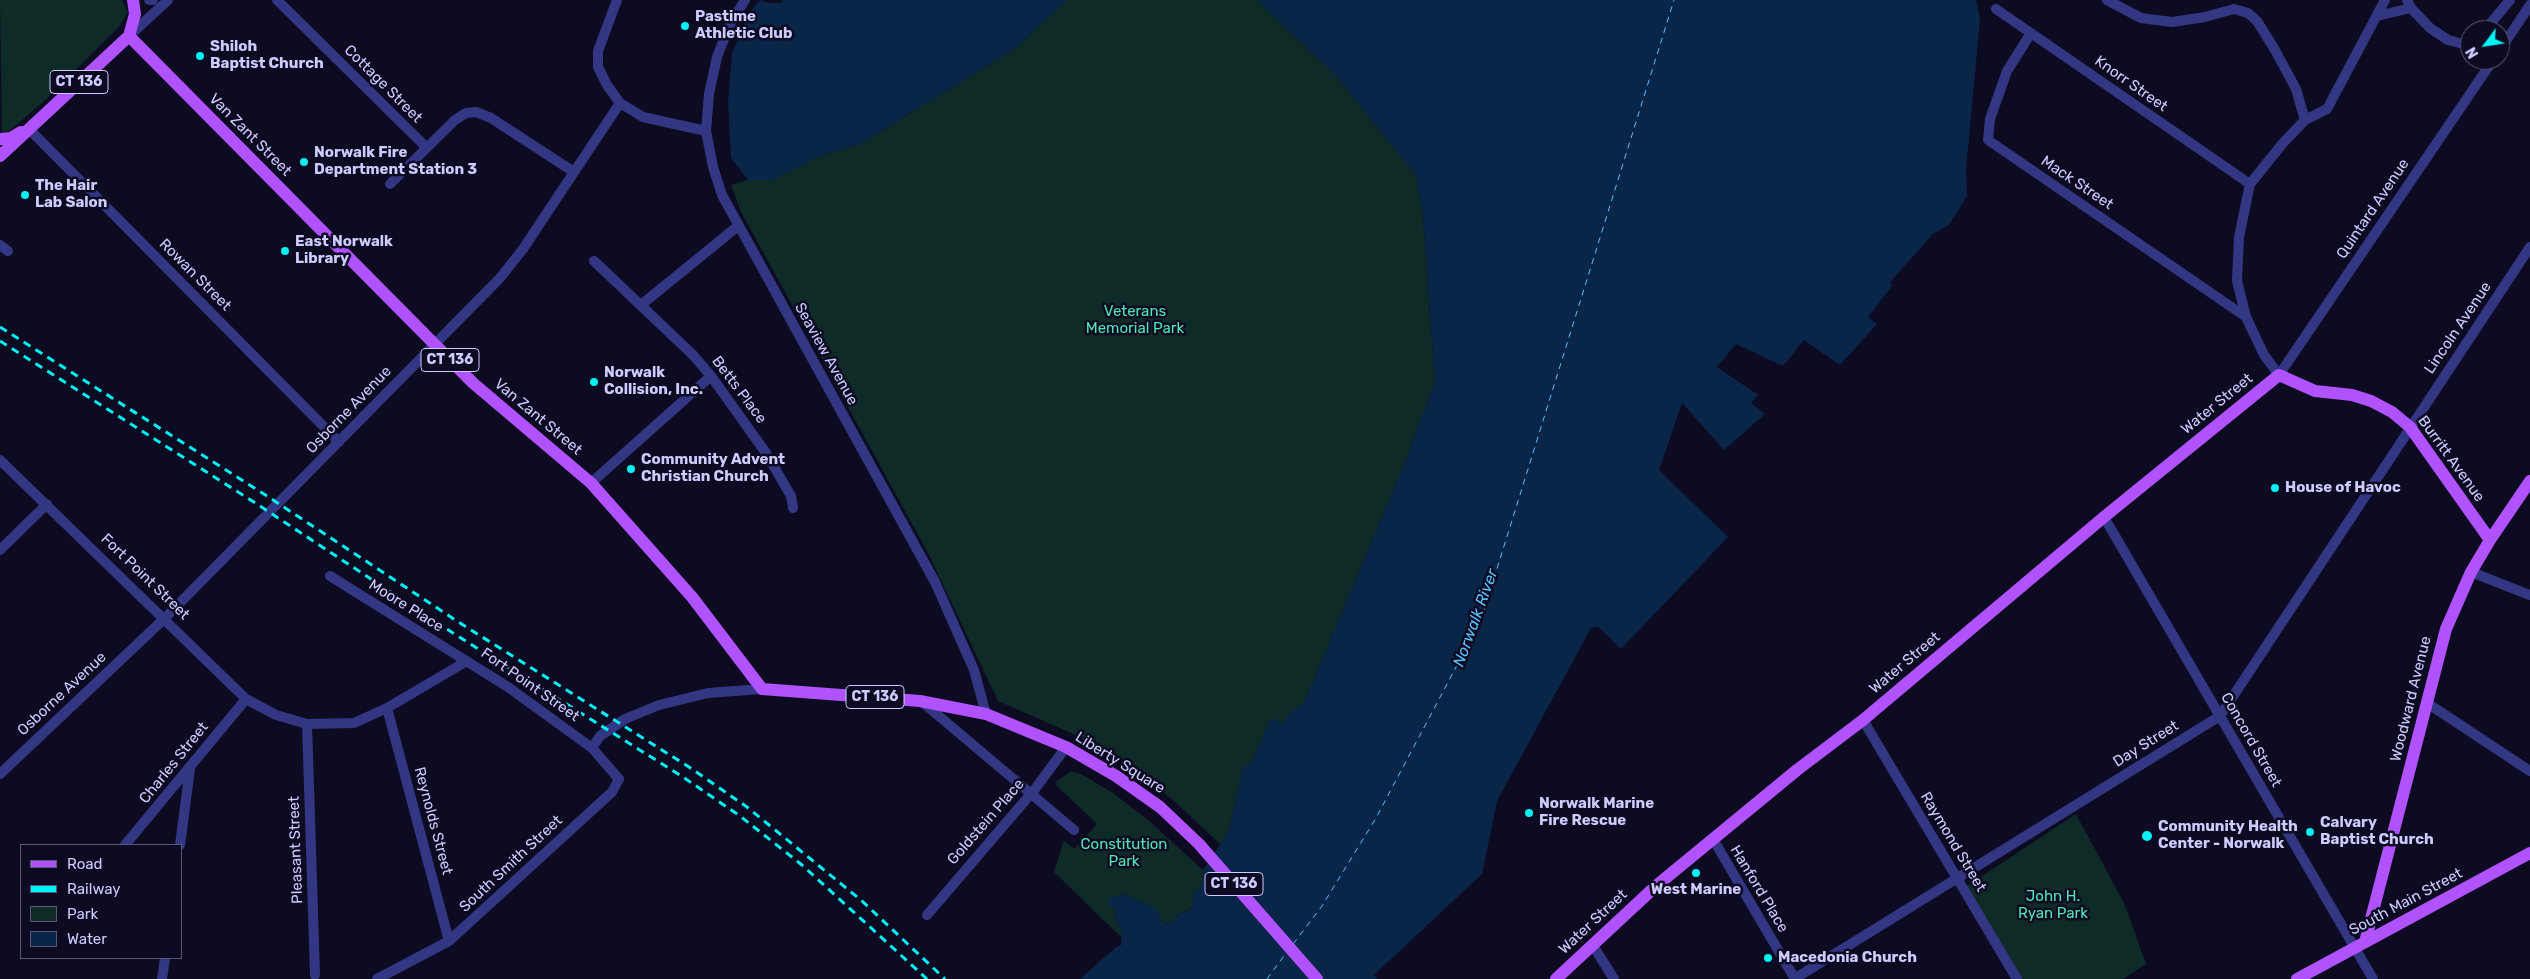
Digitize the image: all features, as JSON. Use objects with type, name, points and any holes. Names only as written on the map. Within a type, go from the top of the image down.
[{"type":"main road","points":[[129,36],[135,14],[133,0]]},
{"type":"main road","name":"CT 136","points":[[0,156],[129,36]]},
{"type":"main road","name":"Van Zant Street","points":[[129,36],[473,383],[591,483],[692,597],[762,690]]},
{"type":"main road","points":[[0,139],[11,138],[29,129]]},
{"type":"main road","name":"Burritt Avenue","points":[[2279,375],[2315,391],[2352,396],[2370,401],[2392,412],[2410,426],[2490,540]]},
{"type":"main road","name":"Water Street","points":[[1556,979],[1656,886],[1863,720],[2104,517],[2279,375]]},
{"type":"main road","name":"Woodward Avenue","points":[[2360,945],[2446,629],[2471,572],[2530,481]]},
{"type":"main road","name":"CT 136","points":[[762,690],[920,700],[986,714]]},
{"type":"main road","name":"Liberty Square","points":[[986,714],[1066,747],[1116,776],[1160,807],[1199,844],[1317,979]]},
{"type":"main road","name":"South Main Street","points":[[2297,979],[2530,853]]},
{"type":"street","points":[[129,36],[168,0]]},
{"type":"street","name":"Cottage Street","points":[[278,0],[426,147]]},
{"type":"street","points":[[617,0],[598,51],[598,67],[607,85],[620,103],[643,117],[706,131]]},
{"type":"street","name":"Seaview Avenue","points":[[745,0],[729,26],[717,57],[709,94],[706,131],[713,167],[722,195],[935,582],[974,670],[986,714]]},
{"type":"street","points":[[2107,0],[2141,18],[2172,22],[2205,17],[2234,9],[2248,13],[2257,21],[2288,73],[2296,89],[2305,120]]},
{"type":"street","name":"Burritt Avenue","points":[[2279,375],[2264,356],[2246,316],[2237,281],[2238,246],[2243,211],[2250,184],[2283,143],[2305,120],[2327,109],[2384,0]]},
{"type":"street","points":[[2493,20],[2510,0]]},
{"type":"street","points":[[2510,35],[2530,5],[2524,0]]},
{"type":"street","points":[[2377,16],[2409,4],[2430,28],[2448,40],[2460,43]]},
{"type":"street","name":"Knorr Street","points":[[1996,9],[2250,184]]},
{"type":"street","name":"Mack Street","points":[[2031,34],[2007,71],[1990,119],[1988,140],[2246,316]]},
{"type":"street","name":"Quintard Avenue","points":[[2279,375],[2486,70]]},
{"type":"street","name":"Osborne Avenue","points":[[0,774],[165,618],[500,278],[523,250],[620,103]]},
{"type":"street","points":[[390,184],[455,120],[466,113],[476,112],[491,118],[574,172]]},
{"type":"street","name":"Rowan Street","points":[[29,129],[339,442]]},
{"type":"street","points":[[641,305],[738,226]]},
{"type":"street","name":"Lincoln Avenue","points":[[2410,426],[2530,247]]},
{"type":"street","name":"Betts Place","points":[[594,261],[693,355],[711,376],[766,453],[791,496],[793,508]]},
{"type":"street","points":[[591,483],[711,376]]},
{"type":"street","name":"Day Street","points":[[1795,979],[2220,716],[2410,426]]},
{"type":"street","name":"Fort Point Street","points":[[0,460],[165,618],[246,699],[276,715],[307,724],[354,723],[387,708],[467,661],[508,687],[592,748]]},
{"type":"street","points":[[0,550],[47,504]]},
{"type":"street","name":"Concord Street","points":[[2104,517],[2220,716],[2360,945],[2373,979]]},
{"type":"street","points":[[2471,572],[2530,595]]},
{"type":"street","name":"Moore Place","points":[[330,576],[467,661]]},
{"type":"street","points":[[592,748],[600,736],[625,719],[659,704],[708,693],[762,690]]},
{"type":"street","name":"Charles Street","points":[[126,844],[246,699]]},
{"type":"street","points":[[920,700],[1074,830]]},
{"type":"street","points":[[2427,703],[2530,771]]},
{"type":"street","name":"Reynolds Street","points":[[387,708],[449,942]]},
{"type":"street","name":"Raymond Street","points":[[1863,720],[2017,979]]},
{"type":"street","name":"Pleasant Street","points":[[307,724],[315,975]]},
{"type":"street","name":"Goldstein Place","points":[[927,914],[1030,794],[1066,747]]},
{"type":"street","name":"South Smith Street","points":[[378,979],[449,942],[516,877],[612,792],[619,779],[592,748]]},
{"type":"street","points":[[180,844],[190,768]]},
{"type":"street","name":"Hanford Place","points":[[1713,839],[1795,979]]},
{"type":"street","points":[[1592,944],[1614,979]]},
{"type":"street","points":[[162,979],[165,959]]},
{"type":"green space","points":[[0,0],[122,0],[128,12],[120,26],[41,104],[9,131],[2,132]]},
{"type":"green space","name":"Veterans Memorial Park","points":[[1067,0],[1257,0],[1339,79],[1416,175],[1423,216],[1435,383],[1403,467],[1304,703],[1293,710],[1284,723],[1272,719],[1270,721],[1251,764],[1243,767],[1229,831],[1220,844],[1173,800],[1121,761],[1069,732],[998,701],[928,553],[741,212],[731,185],[748,180],[773,180],[821,156],[860,144],[1013,50]]},
{"type":"green space","name":"Constitution Park","points":[[1071,771],[1081,774],[1113,793],[1148,820],[1203,870],[1202,884],[1193,895],[1193,904],[1189,911],[1180,913],[1173,922],[1164,924],[1149,905],[1124,894],[1108,903],[1115,910],[1117,923],[1122,930],[1122,938],[1054,872],[1064,840],[1074,849],[1097,824],[1057,786],[1056,782]]},
{"type":"green space","name":"John H. Ryan Park","points":[[2076,814],[2124,903],[2146,964],[2123,979],[2022,979],[1967,886]]},
{"type":"water","points":[[760,0],[768,3],[781,3],[783,0],[1067,0],[1013,50],[860,144],[821,156],[773,180],[748,180],[731,158],[728,102],[732,53],[749,13]]},
{"type":"water","name":"Norwalk River","points":[[1257,0],[1976,0],[1980,19],[1966,170],[1967,196],[1949,225],[1933,234],[1890,282],[1892,286],[1868,317],[1877,324],[1840,365],[1804,340],[1783,366],[1736,344],[1717,367],[1758,395],[1751,403],[1765,414],[1724,450],[1682,403],[1659,470],[1728,537],[1621,649],[1598,627],[1591,628],[1497,801],[1482,874],[1374,975],[1378,979],[1080,979],[1116,947],[1121,945],[1122,930],[1117,923],[1115,910],[1108,903],[1110,898],[1124,894],[1149,905],[1159,911],[1159,919],[1165,924],[1173,922],[1180,913],[1189,911],[1193,905],[1193,895],[1202,884],[1203,870],[1229,831],[1243,767],[1251,764],[1270,720],[1284,723],[1293,710],[1304,703],[1403,467],[1435,383],[1423,216],[1416,175],[1339,79]]},
{"type":"ferry route","points":[[1293,944],[1322,906],[1376,818],[1481,620],[1674,0]]},
{"type":"ferry route","points":[[1267,979],[1286,953]]},
{"type":"railway","points":[[0,327],[267,496],[460,623],[689,767],[747,807],[862,901],[945,979]]},
{"type":"railway","points":[[0,341],[260,506],[453,633],[683,777],[740,816],[802,865],[927,979]]},
{"type":"place","name":"Pastime Athletic Club","points":[[685,26]]},
{"type":"place","name":"Shiloh Baptist Church","points":[[200,56]]},
{"type":"place","name":"Norwalk Fire Department Station 3","points":[[304,162]]},
{"type":"place","name":"The Hair Lab Salon","points":[[25,195]]},
{"type":"place","name":"East Norwalk Library","points":[[285,251]]},
{"type":"place","name":"Norwalk Collision, Inc.","points":[[594,382]]},
{"type":"place","name":"Community Advent Christian Church","points":[[631,469]]},
{"type":"place","name":"House of Havoc","points":[[2275,488]]},
{"type":"place","name":"Norwalk Marine Fire Rescue","points":[[1529,813]]},
{"type":"place","name":"Calvary Baptist Church","points":[[2310,832]]},
{"type":"place","name":"Community Health Center - Norwalk","points":[[2147,836]]},
{"type":"place","name":"West Marine","points":[[1696,873]]},
{"type":"place","name":"Macedonia Church","points":[[1768,958]]}]
